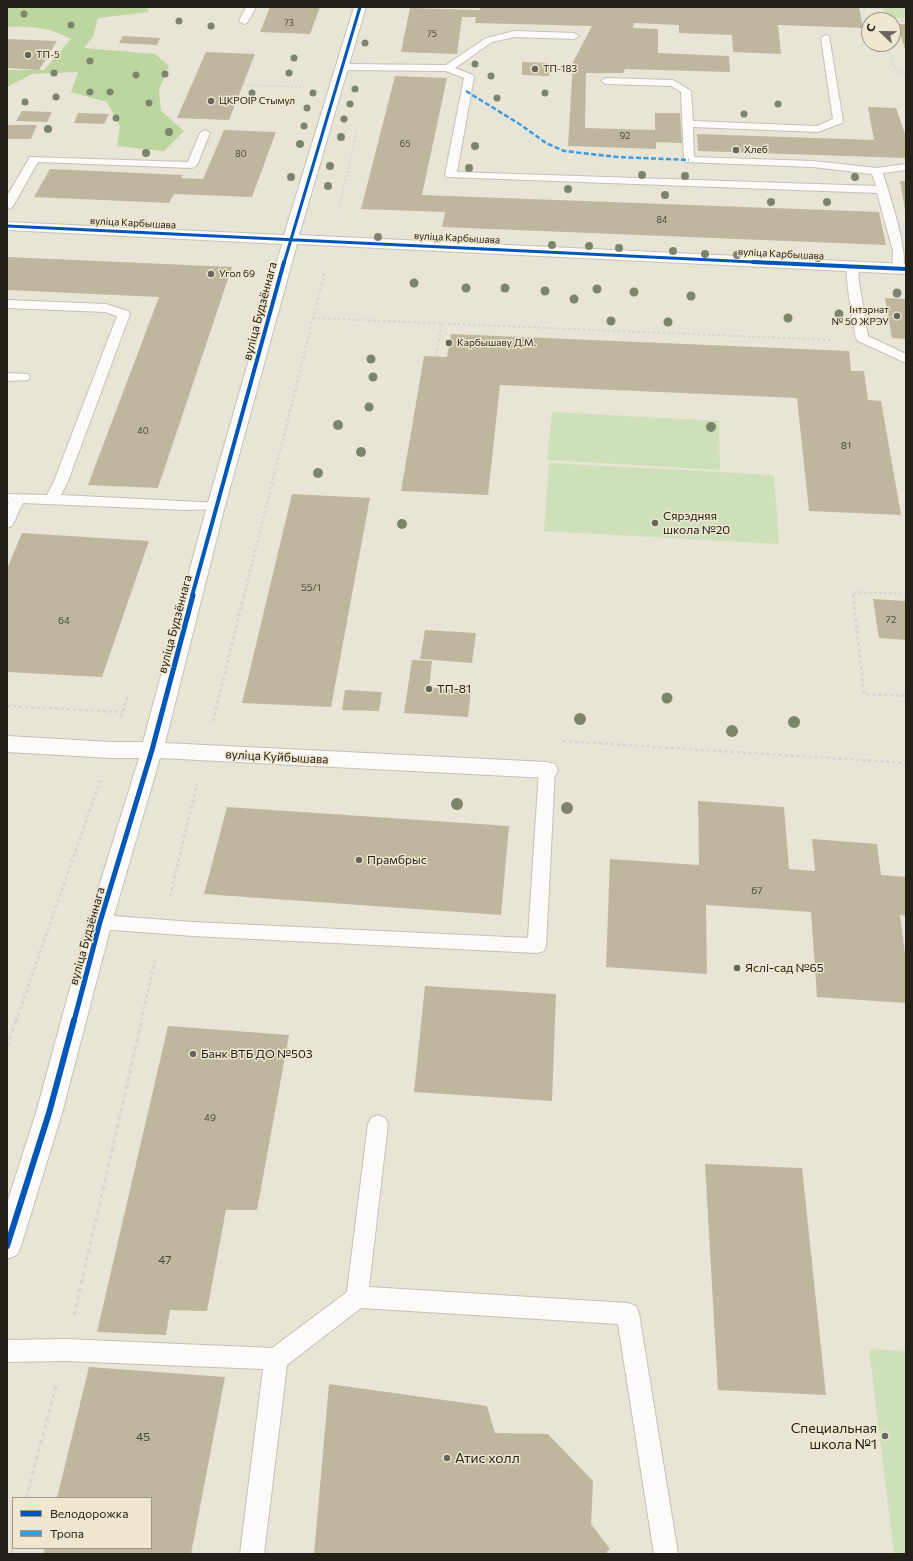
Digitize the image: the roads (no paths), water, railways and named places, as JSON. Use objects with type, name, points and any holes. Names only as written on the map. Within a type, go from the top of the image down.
[{"type":"street","name":"вуліца Будзённага","points":[[7,1246],[49,1113],[100,922],[152,750],[216,506],[291,240],[360,7]]},
{"type":"street","name":"вуліца Карбышава","points":[[7,226],[902,268]]},
{"type":"street","name":"вуліца Куйбышава","points":[[7,744],[547,770]]},
{"type":"lane","points":[[244,21],[251,7]]},
{"type":"lane","points":[[448,68],[489,40],[515,34],[574,36]]},
{"type":"lane","points":[[687,124],[818,129],[838,121],[826,38]]},
{"type":"lane","points":[[343,67],[448,68],[469,78],[451,175],[882,190]]},
{"type":"lane","points":[[606,81],[673,83],[686,91],[689,160],[813,164],[876,171],[906,167]]},
{"type":"lane","points":[[7,206],[34,159],[192,165],[205,134]]},
{"type":"lane","points":[[876,171],[899,251],[902,268]]},
{"type":"lane","points":[[852,266],[853,282],[862,338],[906,359]]},
{"type":"lane","points":[[7,304],[106,308],[124,314],[61,481],[52,500]]},
{"type":"lane","points":[[7,377],[22,377]]},
{"type":"lane","points":[[7,523],[12,498],[185,506],[216,506]]},
{"type":"lane","points":[[100,922],[536,946],[547,770]]},
{"type":"lane","points":[[357,1297],[378,1124]]},
{"type":"lane","points":[[7,1351],[66,1350],[276,1359],[357,1297],[628,1314],[666,1554]]},
{"type":"lane","points":[[252,1554],[276,1359]]},
{"type":"place","name":"ТП-5","points":[[28,55]]},
{"type":"place","name":"ТП-183","points":[[535,69]]},
{"type":"place","name":"ЦКРОІР Стымул","points":[[211,101]]},
{"type":"place","name":"Хлеб","points":[[736,150]]},
{"type":"place","name":"Угол 69","points":[[211,274]]},
{"type":"place","name":"Інтэрнат № 50 ЖРЭУ","points":[[897,316]]},
{"type":"place","name":"Карбышаву Д.М.","points":[[449,343]]},
{"type":"place","name":"Сярэдняя школа №20","points":[[655,523]]},
{"type":"place","name":"ТП-81","points":[[429,689]]},
{"type":"place","name":"Прамбрыс","points":[[359,860]]},
{"type":"place","name":"Яслі-сад №65","points":[[737,968]]},
{"type":"place","name":"Банк ВТБ ДО №503","points":[[193,1054]]},
{"type":"place","name":"Специальная школа №1","points":[[885,1436]]},
{"type":"place","name":"Атис холл","points":[[447,1458]]}]
